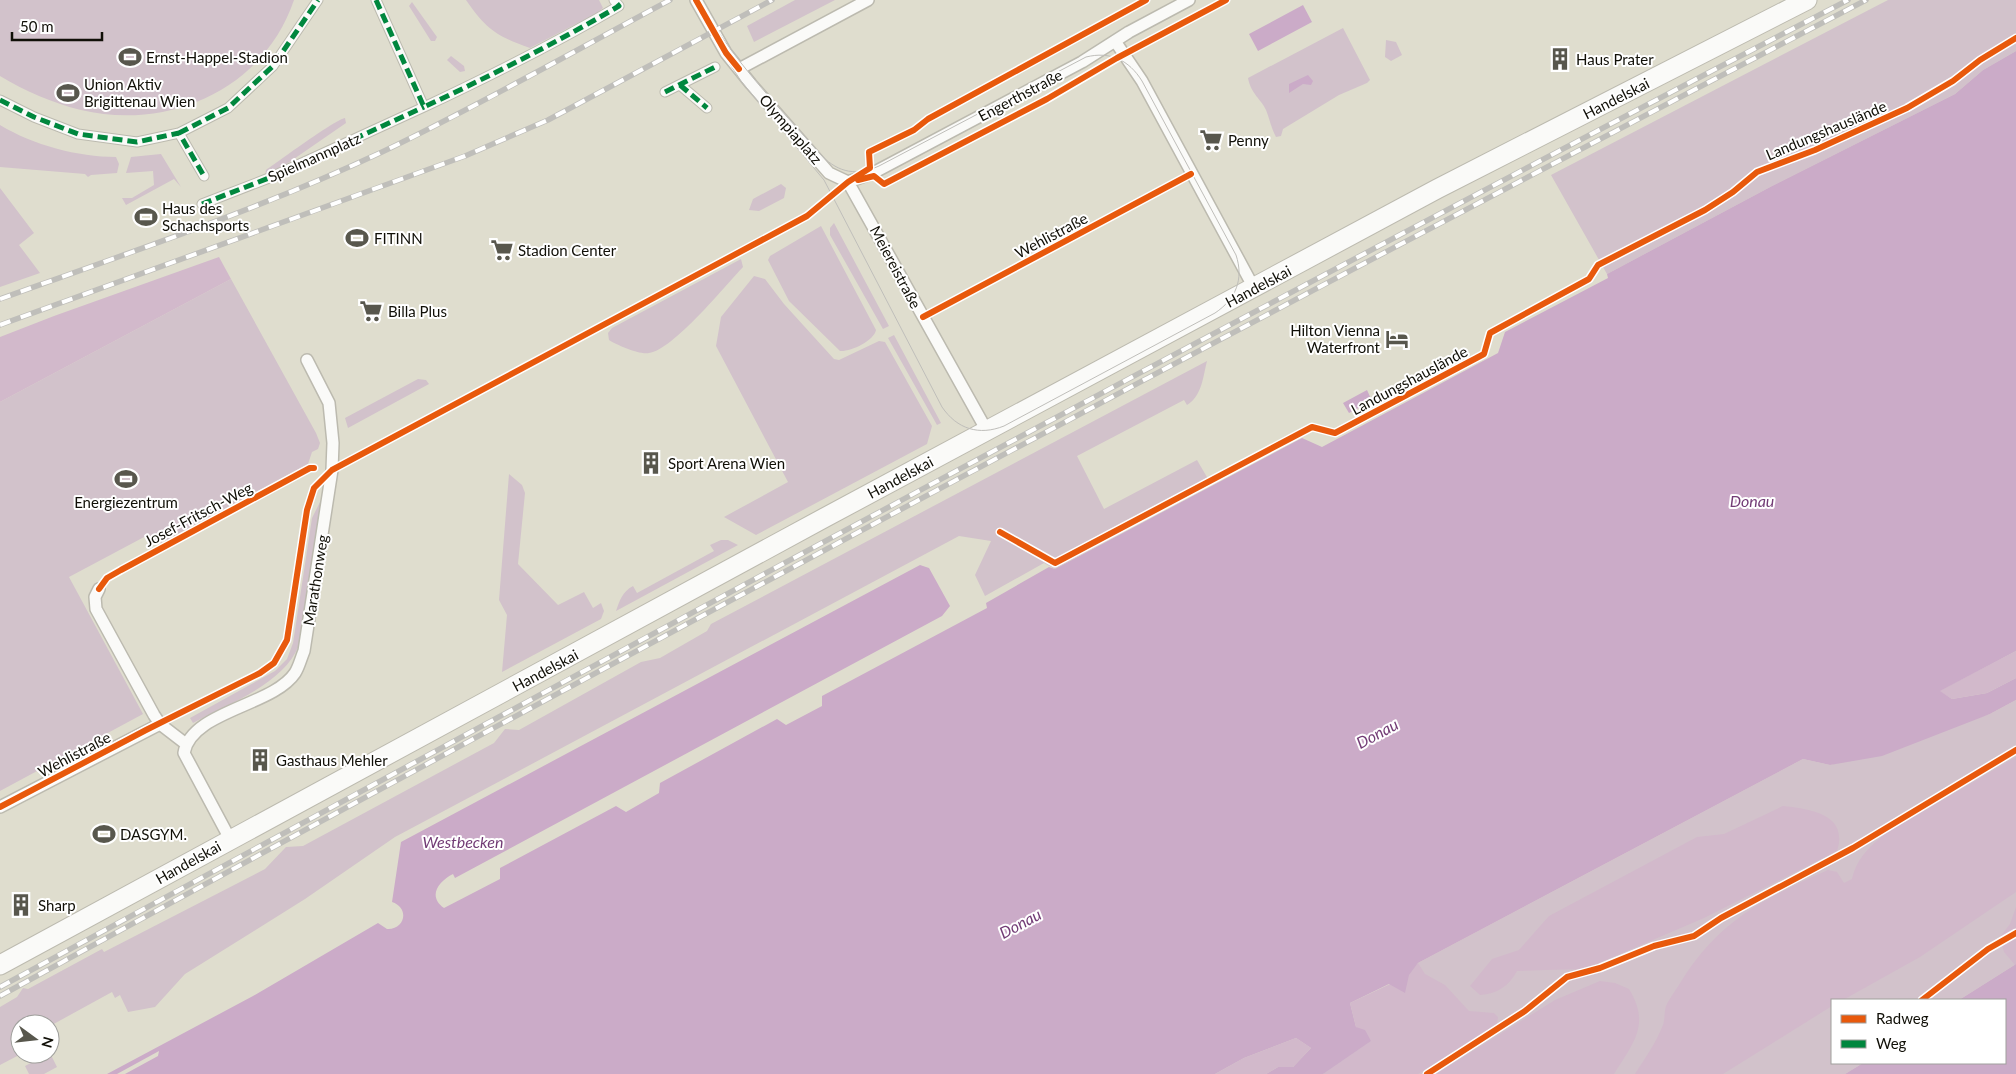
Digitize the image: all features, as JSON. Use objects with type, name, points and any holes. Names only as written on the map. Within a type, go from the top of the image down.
[{"type":"main road","name":"Handelskai","points":[[0,965],[230,839],[1437,189],[1807,0]]},
{"type":"street","points":[[0,100],[34,117],[78,134],[138,142],[179,133],[228,108],[273,66],[318,0]]},
{"type":"street","points":[[376,0],[424,107]]},
{"type":"street","name":"Spielmannplatz","points":[[202,204],[269,178],[524,59],[619,6],[614,0]]},
{"type":"street","points":[[696,0],[726,54],[739,69],[868,0]]},
{"type":"street","name":"Engerthstraße","points":[[848,182],[873,173],[1082,62],[1115,41],[1189,0]]},
{"type":"street","points":[[1115,41],[1142,82],[1254,288]]},
{"type":"street","points":[[665,92],[714,67]]},
{"type":"street","name":"Olympiaplatz","points":[[739,69],[829,174],[848,182]]},
{"type":"street","points":[[680,85],[707,108]]},
{"type":"street","points":[[179,133],[204,176]]},
{"type":"street","name":"Meiereistraße","points":[[848,182],[987,431]]},
{"type":"street","name":"Marathonweg","points":[[186,744],[203,727],[278,687],[295,674],[304,651],[332,470],[333,449],[329,403],[307,360]]},
{"type":"street","points":[[99,589],[95,597],[96,610],[160,724],[186,744],[184,754],[230,839]]},
{"type":"street","name":"Wehlistraße","points":[[0,807],[160,724]]},
{"type":"shaded area","name":"Ernst-Happel-Stadion","points":[[0,0],[294,0],[280,31],[260,58],[237,79],[209,96],[179,108],[147,114],[114,115],[81,110],[60,104],[29,92],[0,76]]},
{"type":"shaded area","points":[[466,0],[599,0],[603,8],[597,13],[530,48],[508,40],[486,25]]},
{"type":"shaded area","points":[[795,0],[835,0],[754,42],[747,26]]},
{"type":"shaded area","points":[[1888,0],[2016,0],[2016,51],[1983,70],[1955,94],[1772,186],[1607,274],[1551,175]]},
{"type":"shaded area","points":[[412,2],[437,37],[435,41],[431,41],[409,6]]},
{"type":"shaded area","points":[[1343,28],[1370,80],[1339,95],[1283,129],[1281,136],[1276,137],[1266,110],[1251,88],[1248,78]]},
{"type":"shaded area","points":[[1386,40],[1396,42],[1402,55],[1391,61],[1385,57]]},
{"type":"shaded area","points":[[451,56],[464,66],[465,71],[460,72],[447,60]]},
{"type":"shaded area","points":[[345,118],[346,123],[275,172],[265,175],[266,170],[319,133]]},
{"type":"shaded area","points":[[0,125],[41,144],[86,155],[116,157],[119,164],[117,173],[91,175],[88,177],[85,174],[0,167]]},
{"type":"shaded area","points":[[161,154],[181,187],[174,179],[126,205],[122,198],[132,198],[154,185],[153,171],[126,173],[131,157]]},
{"type":"shaded area","points":[[781,184],[786,188],[784,198],[759,211],[749,210],[753,199]]},
{"type":"shaded area","points":[[0,188],[34,233],[19,245],[40,273],[0,287]]},
{"type":"shaded area","points":[[834,223],[889,326],[883,329],[830,235],[830,228]]},
{"type":"shaded area","points":[[821,226],[876,330],[866,342],[844,351],[840,351],[789,301],[768,260],[770,256]]},
{"type":"shaded area","points":[[219,257],[231,279],[0,402],[0,337]]},
{"type":"shaded area","points":[[741,259],[743,267],[712,302],[685,329],[659,349],[649,353],[640,353],[609,340],[608,333],[612,328]]},
{"type":"shaded area","points":[[754,276],[765,279],[784,304],[834,359],[839,360],[879,341],[885,342],[932,426],[927,444],[756,535],[724,517],[788,482],[716,346],[721,317]]},
{"type":"shaded area","name":"Energiezentrum","points":[[231,279],[316,433],[320,443],[318,449],[312,452],[308,464],[161,543],[146,536],[69,577],[143,714],[0,791],[0,402]]},
{"type":"shaded area","points":[[894,335],[941,423],[937,425],[888,338]]},
{"type":"shaded area","points":[[1207,361],[1199,391],[1196,397],[1187,405],[1184,400],[1077,456],[1104,509],[1197,460],[1211,484],[1055,569],[1044,563],[985,596],[975,575],[991,541],[959,536],[395,837],[305,899],[185,974],[155,1007],[128,1012],[120,995],[115,998],[112,992],[60,1021],[60,1014],[10,1014],[10,1060],[0,1065],[0,1007],[17,997],[23,988],[28,989],[102,949],[104,952],[265,869],[286,847],[303,846],[494,743],[505,729],[519,730],[641,662],[660,658],[707,631],[711,624]]},
{"type":"shaded area","points":[[418,379],[426,380],[429,384],[348,428],[345,418]]},
{"type":"shaded area","points":[[509,474],[522,485],[525,493],[518,564],[558,605],[584,592],[593,608],[601,603],[604,611],[601,619],[502,672],[507,615],[499,600]]},
{"type":"shaded area","points":[[321,500],[299,645],[292,659],[281,671],[254,692],[193,723],[190,718],[275,671],[287,659],[293,643],[312,518]]},
{"type":"shaded area","points":[[721,540],[728,540],[738,545],[616,611],[622,597],[629,588],[633,586],[637,593],[714,551],[710,545]]},
{"type":"shaded area","points":[[2016,651],[2016,678],[1987,693],[1952,699],[1939,691]]},
{"type":"shaded area","points":[[2016,700],[2016,964],[1961,999],[1831,999],[1831,1064],[1861,1064],[1845,1074],[1323,1074],[1418,963],[1803,759],[1830,765],[1990,714]]},
{"type":"shaded area","points":[[2016,757],[2016,892],[1920,957],[1845,999],[1831,999],[1831,1007],[1723,1074],[1635,1074],[1660,1032],[1664,1023],[1666,1006],[1682,980],[1712,941],[1728,926],[1764,901],[1828,870],[1837,872],[1844,883],[1852,879],[1857,864],[1865,852],[1888,832]]},
{"type":"shaded area","points":[[1783,806],[1815,812],[1832,821],[1837,829],[1839,839],[1837,851],[1704,918],[1599,963],[1579,969],[1517,971],[1506,985],[1492,993],[1480,995],[1470,986],[1492,959],[1519,950],[1549,916],[1697,837],[1724,834]]},
{"type":"shaded area","points":[[2016,907],[2015,965],[2004,952],[2000,937],[2010,924]]},
{"type":"shaded area","points":[[1418,963],[1425,974],[1445,985],[1469,1011],[1494,1013],[1498,1017],[1497,1024],[1418,1074],[1323,1074],[1371,1041],[1356,1027],[1350,1003],[1409,975]]},
{"type":"shaded area","points":[[1600,981],[1615,983],[1629,989],[1639,1013],[1639,1024],[1633,1043],[1614,1074],[1436,1074],[1555,1000]]},
{"type":"shaded area","points":[[1296,1038],[1311,1048],[1293,1067],[1278,1067],[1266,1074],[1215,1074],[1244,1058]]},
{"type":"shaded area","points":[[29,1064],[56,1064],[57,1067],[44,1074],[29,1074],[25,1066]]},
{"type":"water","points":[[1303,5],[1312,22],[1258,51],[1249,34]]},
{"type":"water","name":"Donau","points":[[2016,51],[2016,651],[1940,691],[1952,699],[1987,693],[2016,678],[2016,700],[1990,714],[1882,756],[1830,765],[1803,759],[1418,963],[1409,975],[1405,993],[1389,984],[1350,1003],[1356,1027],[1365,1030],[1371,1041],[1323,1074],[1266,1074],[1278,1067],[1293,1067],[1311,1048],[1296,1038],[1244,1058],[1215,1074],[107,1074],[253,996],[378,923],[387,929],[398,926],[403,918],[403,913],[398,905],[392,902],[401,842],[920,565],[929,568],[950,606],[942,616],[455,878],[453,874],[443,881],[437,889],[436,899],[444,908],[500,879],[500,868],[616,806],[626,812],[659,793],[660,783],[777,719],[786,725],[822,706],[822,696],[987,608],[986,603],[1049,567],[1055,569],[1302,438],[1322,447],[1498,353],[1505,332],[1608,278],[1607,274],[1772,186],[1955,94],[1983,70]]},
{"type":"water","points":[[1308,75],[1313,81],[1311,85],[1303,84],[1289,93],[1289,84]]},
{"type":"water","points":[[1367,390],[1372,401],[1349,413],[1343,403]]},
{"type":"water","points":[[2016,964],[2016,1074],[1845,1074],[1861,1064],[2006,1064],[2006,999],[1961,999]]},
{"type":"pier","points":[[159,1051],[158,1056],[125,1074],[117,1074]]},
{"type":"tram line","points":[[693,0],[741,81],[824,180],[942,407],[954,421],[977,430],[995,429],[1004,426],[1215,313],[1233,295],[1239,272],[1236,255],[1142,81],[1131,68],[1118,59],[1103,55],[1086,57],[879,166],[856,172],[835,166],[822,156],[740,62],[699,0]]},
{"type":"railway","points":[[0,299],[240,212],[335,173],[455,116],[670,0]]},
{"type":"railway","points":[[0,325],[465,156],[548,120],[772,0]]},
{"type":"railway","points":[[0,987],[691,613],[1153,366],[1848,0]]},
{"type":"railway","points":[[0,996],[931,494],[1866,0]]},
{"type":"marked path","points":[[179,133],[228,108],[273,66],[318,0]]},
{"type":"marked path","points":[[376,0],[424,107],[523,59],[595,20],[619,6],[614,0]]},
{"type":"marked path","points":[[665,92],[715,67]]},
{"type":"marked path","points":[[680,85],[707,108]]},
{"type":"marked path","points":[[0,100],[34,117],[78,134],[137,142],[179,133],[204,176]]},
{"type":"marked path","points":[[202,204],[269,178],[424,107]]},
{"type":"cycle path","points":[[696,0],[726,53],[739,69]]},
{"type":"cycle path","points":[[0,807],[146,730],[260,673],[274,663],[287,640],[307,510],[314,488],[332,470],[807,216],[848,182],[870,168],[869,152],[914,130],[928,119],[1146,0]]},
{"type":"cycle path","points":[[858,180],[874,176],[884,184],[1047,99],[1117,58],[1226,0]]},
{"type":"cycle path","name":"Landungshauslände","points":[[1000,532],[1055,563],[1312,427],[1335,433],[1484,354],[1490,333],[1589,279],[1598,265],[1705,210],[1733,192],[1757,172],[1815,150],[1907,108],[1953,81],[1980,60],[2016,38]]},
{"type":"cycle path","points":[[923,317],[1191,174]]},
{"type":"cycle path","name":"Josef-Fritsch-Weg","points":[[99,589],[107,578],[121,570],[310,468],[314,468]]},
{"type":"cycle path","points":[[1427,1074],[1525,1011],[1567,977],[1600,968],[1654,946],[1694,936],[1721,918],[1853,848],[2016,750]]},
{"type":"cycle path","points":[[1923,999],[1988,949],[2016,933]]},
{"type":"place","name":"Ernst-Happel-Stadion","points":[[130,57]]},
{"type":"place","name":"Haus Prater","points":[[1560,59]]},
{"type":"place","name":"Union Aktiv Brigittenau Wien","points":[[68,93]]},
{"type":"place","name":"Penny","points":[[1211,140]]},
{"type":"place","name":"Haus des Schachsports","points":[[146,217]]},
{"type":"place","name":"FITINN","points":[[357,238]]},
{"type":"place","name":"Stadion Center","points":[[502,250]]},
{"type":"place","name":"Billa Plus","points":[[371,311]]},
{"type":"place","name":"Hilton Vienna Waterfront","points":[[1397,339]]},
{"type":"place","name":"Sport Arena Wien","points":[[651,463]]},
{"type":"place","name":"Energiezentrum","points":[[126,479]]},
{"type":"place","name":"Gasthaus Mehler","points":[[260,760]]},
{"type":"place","name":"DASGYM.","points":[[104,834]]},
{"type":"place","name":"Sharp","points":[[21,905]]},
{"type":"water label","name":"Westbecken","points":[[463,841]]}]
